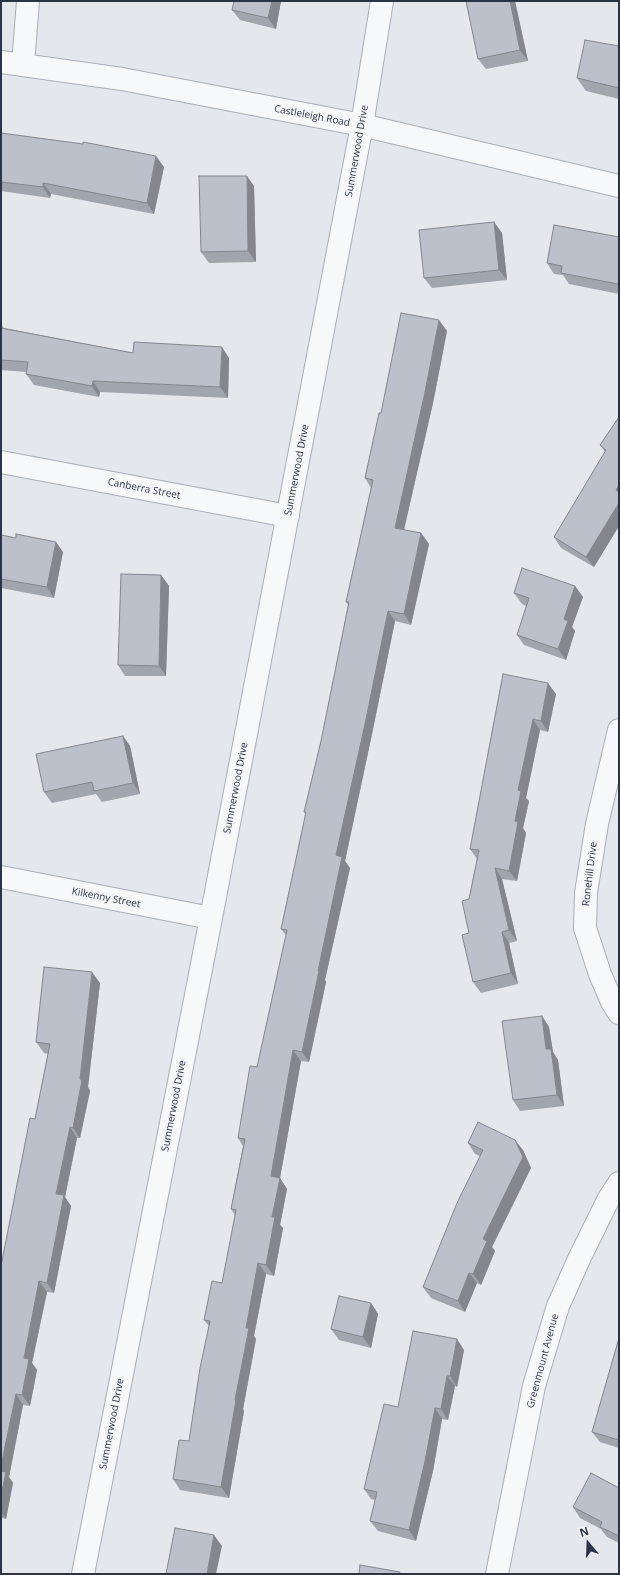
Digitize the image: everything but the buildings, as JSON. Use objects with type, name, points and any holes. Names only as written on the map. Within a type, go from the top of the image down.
[{"type":"street","points":[[23,64],[28,1]]},
{"type":"street","name":"Summerwood Drive","points":[[83,1574],[288,516],[362,125],[382,1]]},
{"type":"street","name":"Castleleigh Road","points":[[1,62],[122,79],[362,125],[619,186]]},
{"type":"street","name":"Canberra Street","points":[[1,462],[288,516]]},
{"type":"street","name":"Ronehill Drive","points":[[619,730],[596,832],[586,893],[585,928],[600,974],[612,1002],[619,1013]]},
{"type":"street","name":"Kilkenny Street","points":[[1,877],[211,918]]},
{"type":"street","name":"Greenmount Avenue","points":[[497,1574],[534,1386],[558,1306],[608,1200],[619,1183]]}]
